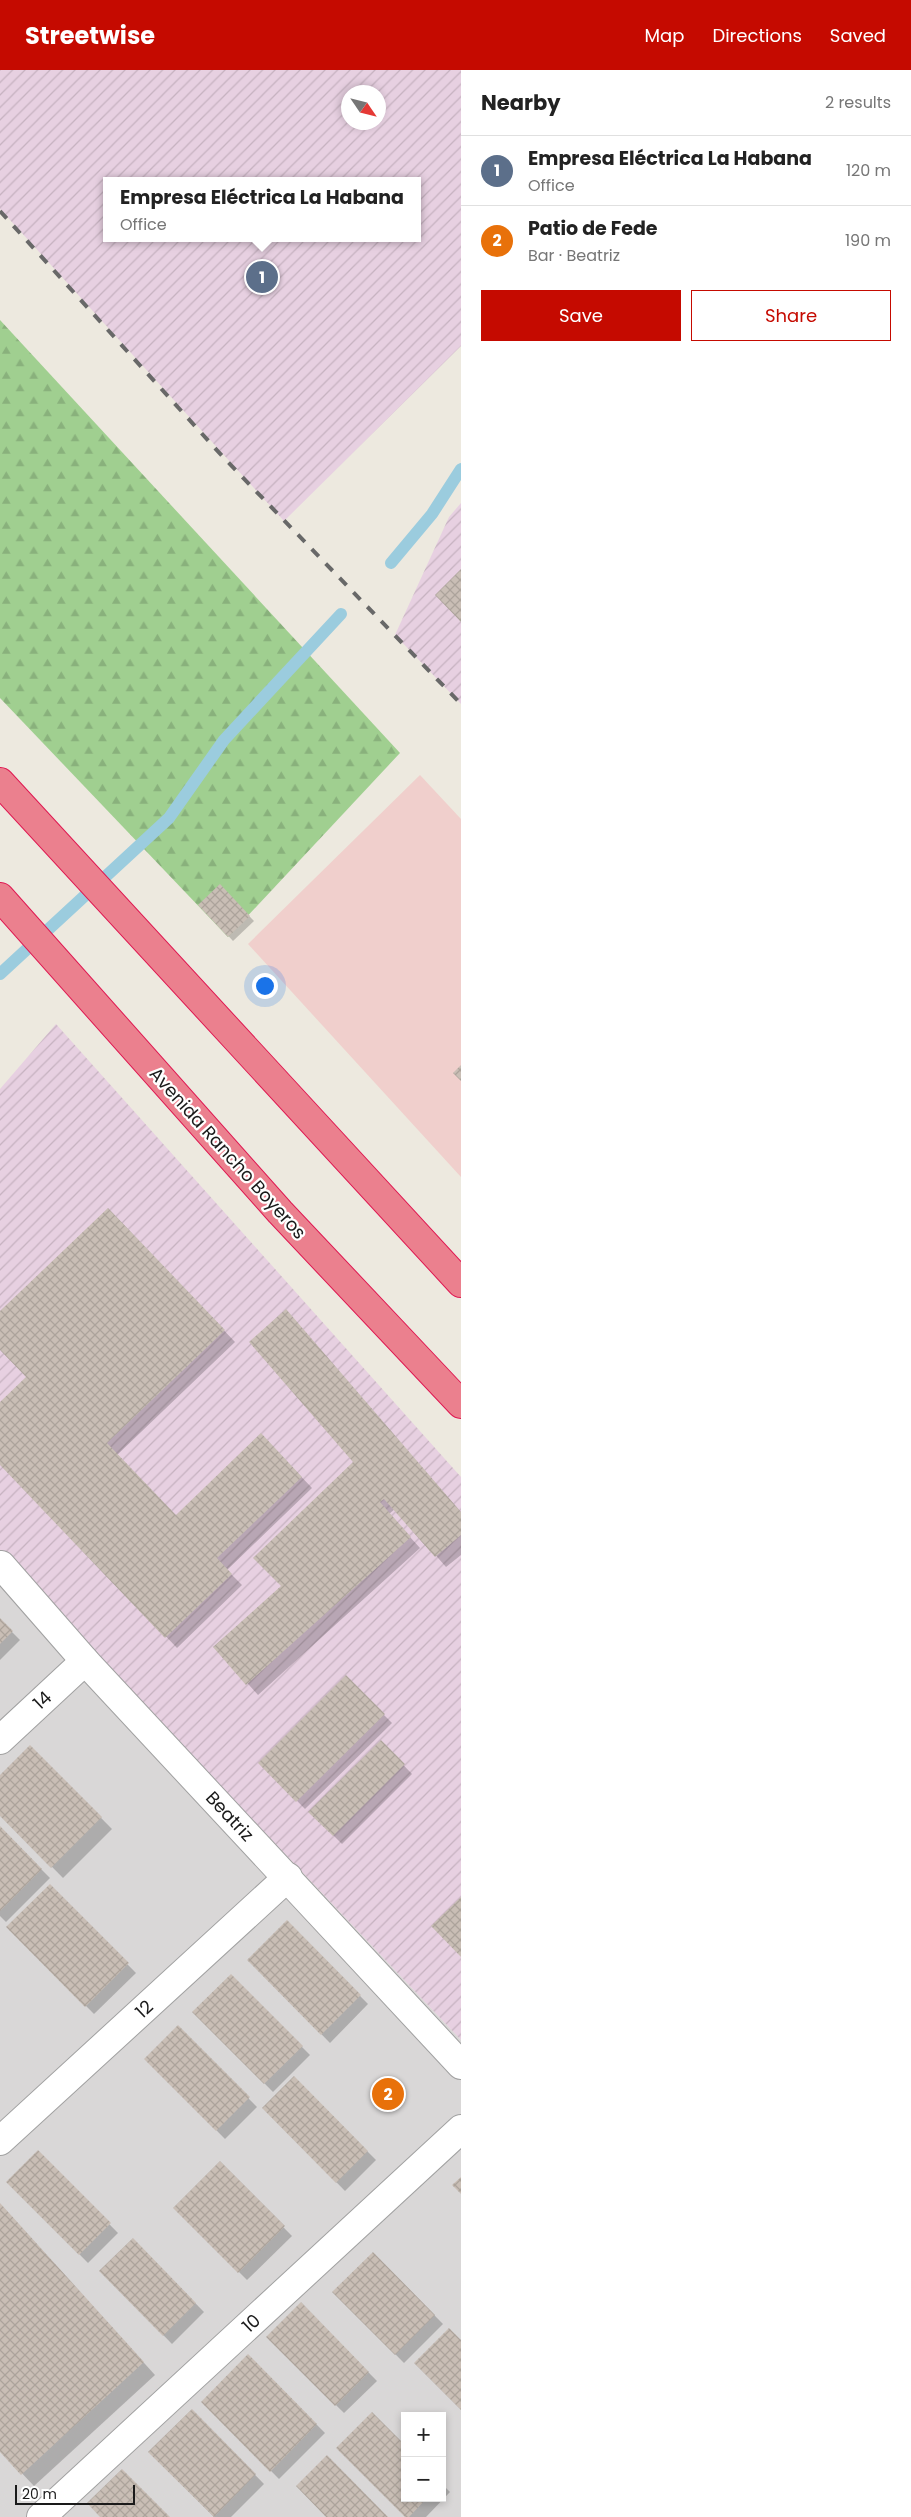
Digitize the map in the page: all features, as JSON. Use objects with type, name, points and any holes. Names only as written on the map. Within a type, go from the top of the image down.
[{"type":"highway","points":[[0,782],[461,1283]]},
{"type":"highway","name":"Avenida Rancho Boyeros","points":[[0,897],[274,1204],[461,1404]]},
{"type":"street","name":"Beatriz","points":[[1,1565],[85,1661],[461,2065]]},
{"type":"street","name":"14","points":[[0,1740],[85,1661]]},
{"type":"street","name":"12","points":[[0,2141],[288,1877]]},
{"type":"street","name":"10","points":[[41,2517],[461,2129]]},
{"type":"shaded area","points":[[0,70],[461,70],[461,346],[284,521],[0,209]]},
{"type":"shaded area","points":[[461,503],[461,704],[395,635],[449,517]]},
{"type":"shaded area","points":[[420,775],[461,819],[461,1177],[248,944]]},
{"type":"shaded area","points":[[56,1024],[461,1477],[461,2040],[0,1553],[0,1089]]},
{"type":"shaded area","points":[[0,1553],[461,2040],[461,2517],[0,2517]]},
{"type":"green space","points":[[0,320],[400,753],[228,937],[0,698]]},
{"type":"building","points":[[461,569],[461,622],[435,595]]},
{"type":"building","points":[[220,884],[250,916],[228,937],[198,905]]},
{"type":"building","points":[[461,1065],[461,1081],[453,1073]]},
{"type":"building","points":[[108,1208],[225,1330],[107,1443],[176,1515],[261,1433],[302,1477],[217,1558],[232,1574],[165,1638],[0,1465],[0,1402],[26,1377],[0,1350],[0,1311]]},
{"type":"building","points":[[286,1309],[461,1512],[461,1535],[435,1557],[384,1499],[380,1502],[411,1537],[246,1685],[213,1647],[281,1586],[253,1558],[353,1462],[249,1342]]},
{"type":"building","points":[[0,1618],[13,1631],[0,1644]]},
{"type":"building","points":[[346,1675],[385,1714],[296,1802],[258,1763]]},
{"type":"building","points":[[381,1740],[405,1764],[333,1836],[308,1812]]},
{"type":"building","points":[[30,1745],[102,1817],[51,1868],[0,1816],[0,1775]]},
{"type":"building","points":[[0,1826],[42,1869],[0,1911]]},
{"type":"building","points":[[50,1884],[129,1963],[85,2007],[6,1927]]},
{"type":"building","points":[[461,1897],[461,1957],[431,1926]]},
{"type":"building","points":[[287,1920],[361,1995],[321,2035],[247,1960]]},
{"type":"building","points":[[231,1974],[303,2046],[264,2084],[192,2012]]},
{"type":"building","points":[[178,2025],[250,2097],[216,2131],[144,2059]]},
{"type":"building","points":[[294,2076],[368,2151],[336,2183],[262,2108]]},
{"type":"building","points":[[38,2150],[111,2223],[79,2255],[6,2182]]},
{"type":"building","points":[[220,2161],[285,2226],[238,2273],[173,2208]]},
{"type":"building","points":[[461,2177],[461,2194],[452,2185]]},
{"type":"building","points":[[0,2203],[144,2362],[21,2475],[0,2452]]},
{"type":"building","points":[[133,2238],[196,2303],[163,2336],[99,2271]]},
{"type":"building","points":[[373,2252],[435,2315],[395,2355],[332,2292]]},
{"type":"building","points":[[301,2302],[369,2372],[335,2406],[266,2337]]},
{"type":"building","points":[[449,2328],[461,2340],[461,2410],[414,2363]]},
{"type":"building","points":[[248,2354],[317,2424],[270,2472],[201,2402]]},
{"type":"building","points":[[192,2409],[256,2474],[214,2517],[148,2452]]},
{"type":"building","points":[[372,2412],[401,2441],[401,2502],[423,2502],[409,2517],[405,2517],[336,2448]]},
{"type":"building","points":[[327,2455],[388,2517],[326,2517],[296,2486]]},
{"type":"building","points":[[122,2469],[170,2517],[100,2517],[87,2503]]},
{"type":"waterway","points":[[391,563],[432,514],[461,469]]},
{"type":"waterway","points":[[0,974],[169,818],[224,740],[341,614]]},
{"type":"railway","points":[[0,211],[224,458],[461,704]]},
{"type":"place","name":"Empresa Eléctrica La Habana","points":[[262,277]]},
{"type":"place","name":"Patio de Fede","points":[[388,2094]]}]
